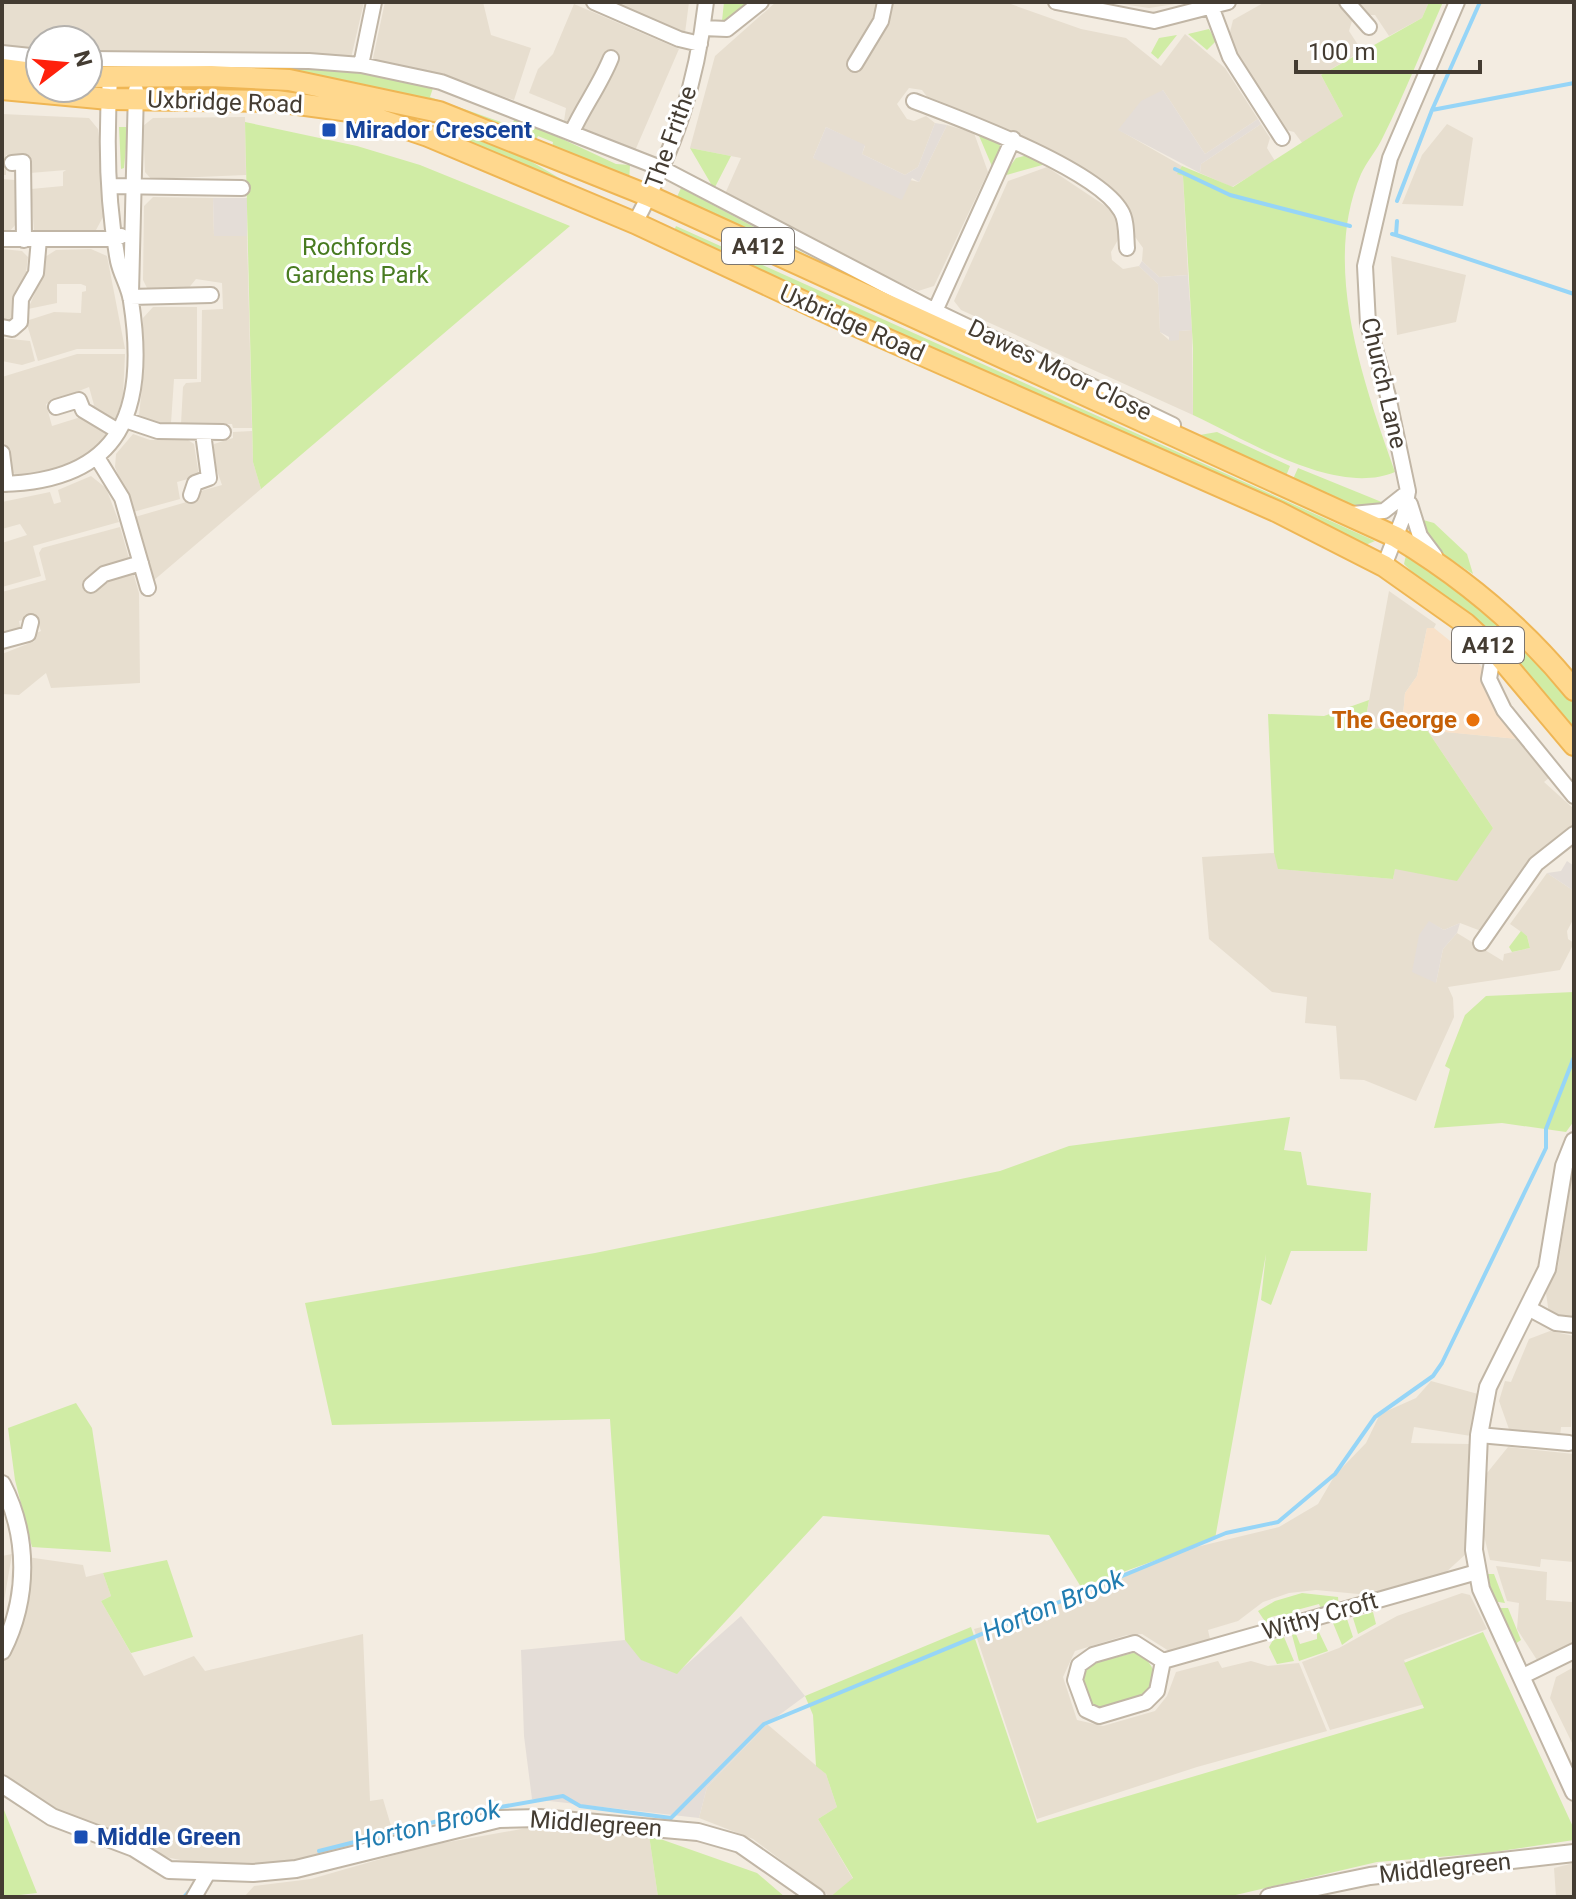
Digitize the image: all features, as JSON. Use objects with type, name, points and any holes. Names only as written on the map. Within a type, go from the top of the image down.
[{"type":"main road","points":[[2,69],[24,72]]},
{"type":"main road","name":"Uxbridge Road","points":[[104,78],[211,76],[289,80],[439,112],[649,196],[1396,537],[1445,567],[1496,607],[1574,690]]},
{"type":"main road","name":"Uxbridge Road","points":[[2,89],[109,99],[276,101],[357,112],[428,136],[635,223],[847,322],[1278,512],[1384,566],[1466,624],[1494,650],[1574,745]]},
{"type":"street","points":[[361,65],[374,2]]},
{"type":"street","points":[[594,2],[679,39],[700,44]]},
{"type":"street","name":"The Frithe","points":[[635,223],[663,169],[687,107],[706,2]]},
{"type":"street","points":[[703,28],[727,29],[761,2]]},
{"type":"street","points":[[855,64],[881,21],[885,2]]},
{"type":"street","points":[[1056,2],[1154,21],[1212,9],[1228,2]]},
{"type":"street","points":[[1347,2],[1369,27]]},
{"type":"street","name":"Church Lane","points":[[1445,567],[1420,536],[1413,521],[1388,396],[1368,324],[1365,266],[1390,158],[1457,2]]},
{"type":"street","points":[[1212,9],[1230,57],[1282,138]]},
{"type":"street","points":[[2,53],[24,55]]},
{"type":"street","points":[[572,132],[591,92],[600,85],[611,58]]},
{"type":"street","name":"Uxbridge Road","points":[[104,59],[254,59],[361,65],[441,82],[663,169]]},
{"type":"street","points":[[2,453],[4,484],[26,485],[70,474],[98,459],[122,426],[134,382],[130,297],[136,77]]},
{"type":"street","points":[[110,78],[115,239],[118,263],[130,297]]},
{"type":"street","points":[[914,101],[1013,139],[1109,195],[1123,213],[1127,248]]},
{"type":"street","points":[[935,311],[1013,139]]},
{"type":"street","points":[[2,327],[12,329],[20,322],[21,299],[36,273],[23,162],[12,163]]},
{"type":"street","name":"Dawes Moor Close","points":[[663,169],[935,311],[1184,430]]},
{"type":"street","points":[[111,186],[242,188]]},
{"type":"street","points":[[2,239],[115,239],[133,228]]},
{"type":"street","points":[[130,297],[211,295]]},
{"type":"street","points":[[56,407],[79,400],[83,410],[122,426],[158,431],[223,432]]},
{"type":"street","points":[[191,495],[195,483],[209,478],[203,433]]},
{"type":"street","points":[[98,459],[122,498],[148,588]]},
{"type":"street","points":[[1347,514],[1384,511],[1408,491]]},
{"type":"street","name":"Church Lane","points":[[1384,566],[1396,537],[1408,491]]},
{"type":"street","points":[[91,585],[104,574],[141,563]]},
{"type":"street","points":[[2,641],[28,634],[31,622]]},
{"type":"street","points":[[1494,650],[1489,679],[1504,710],[1574,796]]},
{"type":"street","points":[[1481,943],[1536,864],[1574,834]]},
{"type":"street","points":[[1574,1141],[1564,1166],[1547,1269],[1488,1387],[1479,1435],[1474,1550],[1477,1572],[1497,1626],[1523,1676],[1574,1792]]},
{"type":"street","points":[[1528,1308],[1556,1323],[1574,1325]]},
{"type":"street","points":[[1479,1435],[1569,1443]]},
{"type":"street","points":[[2,1484],[22,1537],[23,1558],[15,1617],[2,1651]]},
{"type":"street","name":"Withy Croft","points":[[1163,1661],[1477,1572]]},
{"type":"street","points":[[1135,1643],[1163,1661],[1157,1691],[1146,1702],[1099,1716],[1086,1710],[1075,1680],[1079,1665],[1093,1655],[1135,1643]]},
{"type":"street","points":[[1523,1676],[1574,1651]]},
{"type":"street","name":"Middlegreen","points":[[2,1784],[52,1817],[134,1848],[169,1870],[296,1869],[499,1819],[540,1818],[698,1832],[740,1844],[816,1897]]},
{"type":"street","name":"Middlegreen","points":[[1269,1897],[1370,1876],[1574,1853]]},
{"type":"street","points":[[194,1897],[209,1871]]},
{"type":"shaded area","points":[[2,2],[364,2],[351,58],[104,54],[104,24],[24,24],[24,51],[2,48]]},
{"type":"shaded area","points":[[385,2],[483,2],[491,35],[531,48],[514,100],[452,79],[375,63],[373,58]]},
{"type":"shaded area","points":[[606,2],[689,2],[685,33],[679,33]]},
{"type":"shaded area","points":[[776,2],[876,2],[876,16],[889,2],[1005,2],[1081,29],[1126,38],[1161,66],[1185,34],[1225,68],[1258,119],[1205,154],[1163,90],[1119,130],[1182,166],[1178,174],[1183,176],[1188,275],[1159,277],[1142,261],[1143,248],[1133,234],[1130,212],[1114,194],[1062,160],[992,123],[931,102],[922,90],[909,88],[897,104],[907,119],[914,121],[926,116],[935,123],[918,167],[905,175],[862,154],[865,146],[826,127],[813,158],[919,182],[947,125],[974,133],[988,172],[934,286],[918,291],[843,257],[724,196],[741,158],[690,148],[715,56]]},
{"type":"shaded area","points":[[1108,2],[1188,2],[1149,8]]},
{"type":"shaded area","points":[[1265,2],[1337,2],[1352,21],[1349,31],[1362,51],[1321,75],[1343,116],[1303,144],[1294,132],[1282,129],[1238,62],[1229,36],[1233,20]]},
{"type":"shaded area","points":[[1354,2],[1429,2],[1422,18],[1389,36],[1375,15],[1363,15]]},
{"type":"shaded area","points":[[574,4],[679,49],[634,153],[564,121],[566,108],[529,93],[538,69],[553,54]]},
{"type":"shaded area","points":[[1163,90],[1205,154],[1258,119],[1261,124],[1201,164],[1200,173],[1118,130],[1141,101]]},
{"type":"shaded area","points":[[2,114],[89,118],[98,129],[99,137],[103,138],[103,217],[96,230],[88,233],[34,231],[31,189],[63,186],[63,172],[66,170],[30,173],[29,156],[6,155],[6,175],[2,175]]},
{"type":"shaded area","points":[[245,117],[246,175],[151,179],[145,172],[143,126],[153,118]]},
{"type":"shaded area","points":[[935,123],[947,125],[919,182],[912,178],[902,200],[813,158],[826,127],[865,145],[862,154],[905,175],[918,167]]},
{"type":"shaded area","points":[[1261,124],[1270,138],[1267,148],[1275,161],[1232,187],[1200,173],[1201,164]]},
{"type":"shaded area","points":[[1447,124],[1473,138],[1463,206],[1402,204],[1422,155]]},
{"type":"shaded area","points":[[1047,167],[1113,211],[1119,238],[1111,252],[1112,260],[1123,269],[1139,266],[1158,284],[1160,332],[1169,340],[1179,340],[1178,331],[1192,330],[1193,415],[961,310],[954,301],[1008,181]]},
{"type":"shaded area","points":[[2,179],[15,180],[17,223],[9,232],[2,232]]},
{"type":"shaded area","points":[[153,197],[213,198],[214,236],[247,236],[252,428],[233,428],[232,424],[181,424],[183,387],[186,383],[201,382],[202,310],[223,309],[222,283],[196,279],[187,290],[152,291],[147,288],[143,280],[144,206]]},
{"type":"shaded area","points":[[213,198],[247,198],[247,236],[214,236]]},
{"type":"shaded area","points":[[2,249],[22,251],[28,257],[26,273],[14,296],[14,316],[9,321],[2,320]]},
{"type":"shaded area","points":[[91,249],[107,256],[125,349],[77,349],[38,361],[26,321],[54,312],[81,313],[82,292],[86,291],[86,286],[81,284],[57,284],[57,303],[28,309],[43,274],[45,257],[56,250]]},
{"type":"shaded area","points":[[1391,256],[1466,275],[1456,322],[1397,335]]},
{"type":"shaded area","points":[[1142,261],[1159,277],[1188,275],[1192,330],[1179,331],[1179,340],[1169,341],[1169,337],[1160,332],[1158,284],[1139,266]]},
{"type":"shaded area","points":[[153,307],[197,307],[197,379],[174,379],[171,423],[154,424],[139,415],[143,379],[143,318]]},
{"type":"shaded area","points":[[2,338],[30,341],[35,361],[22,365],[2,361]]},
{"type":"shaded area","points":[[77,354],[125,354],[123,397],[115,421],[86,407],[94,405],[89,387],[46,404],[52,426],[84,416],[108,431],[95,450],[76,463],[44,474],[18,476],[12,472],[2,435],[2,377]]},
{"type":"shaded area","points":[[252,431],[253,462],[261,489],[153,581],[135,517],[190,501],[197,492],[222,485],[213,459],[214,444],[233,438],[233,432]]},
{"type":"shaded area","points":[[133,434],[150,440],[188,440],[194,444],[199,476],[177,482],[180,499],[133,512],[115,467],[116,454]]},
{"type":"shaded area","points":[[91,476],[106,488],[119,522],[33,546],[41,576],[2,587],[2,543],[27,535],[20,524],[2,529],[2,502],[50,492],[54,504],[61,502],[58,490]]},
{"type":"shaded area","points":[[120,527],[139,593],[140,683],[51,688],[46,673],[19,695],[2,694],[2,654],[35,641],[34,634],[41,631],[36,617],[19,621],[21,631],[2,636],[2,592],[46,580],[39,553],[42,548]]},
{"type":"shaded area","points":[[1389,591],[1436,624],[1434,628],[1427,628],[1417,676],[1405,693],[1402,728],[1364,728]]},
{"type":"shaded area","points":[[1427,628],[1434,628],[1481,666],[1498,708],[1518,739],[1402,728],[1405,693],[1417,676]]},
{"type":"shaded area","points":[[1427,730],[1518,739],[1549,778],[1544,782],[1574,809],[1574,828],[1519,877],[1481,931],[1460,923],[1444,930],[1429,922],[1436,983],[1443,949],[1457,933],[1503,961],[1504,954],[1530,948],[1527,936],[1510,924],[1547,873],[1574,891],[1574,918],[1567,931],[1568,939],[1574,943],[1560,970],[1448,987],[1453,998],[1454,1017],[1416,1101],[1364,1080],[1340,1079],[1336,1026],[1305,1023],[1307,997],[1272,992],[1209,939],[1202,857],[1274,853],[1279,869],[1393,879],[1395,868],[1493,828]]},
{"type":"shaded area","points":[[1567,861],[1574,866],[1574,891],[1547,873],[1561,871]]},
{"type":"shaded area","points":[[1429,921],[1444,930],[1460,923],[1457,933],[1443,949],[1436,983],[1412,972],[1419,935]]},
{"type":"shaded area","points":[[1574,1160],[1574,1321],[1549,1314],[1546,1293],[1558,1266]]},
{"type":"shaded area","points":[[1550,1331],[1574,1336],[1571,1427],[1561,1427],[1560,1436],[1510,1432],[1499,1401],[1505,1381],[1511,1382],[1529,1339]]},
{"type":"shaded area","points":[[1431,1381],[1478,1394],[1471,1436],[1414,1427],[1411,1443],[1469,1444],[1467,1553],[1444,1574],[1369,1595],[1316,1590],[1289,1593],[1263,1602],[1238,1621],[1208,1630],[1210,1639],[1169,1651],[1142,1634],[1127,1635],[1075,1651],[1063,1677],[1077,1720],[1103,1726],[1155,1711],[1167,1696],[1176,1672],[1218,1661],[1222,1668],[1251,1661],[1268,1666],[1299,1663],[1327,1731],[1197,1767],[1037,1819],[974,1629],[1041,1611],[1113,1577],[1184,1550],[1279,1527],[1318,1504],[1335,1475],[1366,1443],[1380,1414],[1416,1398]]},
{"type":"shaded area","points":[[1508,1447],[1574,1454],[1574,1562],[1541,1559],[1540,1567],[1490,1560],[1484,1536],[1487,1473]]},
{"type":"shaded area","points":[[12,1554],[2,1613],[2,1556]]},
{"type":"shaded area","points":[[27,1557],[83,1565],[86,1577],[103,1573],[111,1596],[101,1601],[144,1676],[194,1656],[205,1671],[363,1634],[370,1801],[383,1799],[394,1836],[326,1854],[290,1868],[240,1871],[170,1858],[60,1816],[2,1777],[2,1663],[12,1642]]},
{"type":"shaded area","points":[[1496,1566],[1547,1572],[1546,1600],[1572,1602],[1574,1643],[1544,1660],[1537,1660],[1517,1629],[1519,1603],[1507,1601]]},
{"type":"shaded area","points":[[1462,1593],[1470,1595],[1487,1629],[1404,1660],[1425,1704],[1330,1730],[1302,1662],[1339,1648],[1397,1616]]},
{"type":"shaded area","points":[[741,1616],[805,1696],[767,1724],[707,1787],[699,1818],[532,1799],[524,1736],[521,1650],[625,1640],[642,1660],[677,1673]]},
{"type":"shaded area","points":[[1574,1667],[1574,1747],[1550,1698],[1556,1677]]},
{"type":"shaded area","points":[[767,1724],[826,1774],[837,1807],[818,1819],[853,1879],[830,1897],[753,1839],[699,1818],[707,1787]]},
{"type":"shaded area","points":[[527,1828],[649,1835],[658,1897],[244,1897],[254,1886],[311,1879],[426,1846]]},
{"type":"shaded area","points":[[1574,1863],[1574,1897],[1556,1897],[1554,1868]]},
{"type":"green space","points":[[724,2],[751,2],[732,18],[722,21]]},
{"type":"green space","points":[[1429,2],[1443,2],[1381,142],[1361,174],[1350,210],[1345,247],[1351,324],[1371,401],[1395,472],[1372,478],[1319,472],[1265,451],[1193,415],[1193,348],[1183,176],[1177,174],[1182,166],[1233,187],[1343,116],[1321,75],[1422,18]]},
{"type":"green space","points":[[1209,29],[1216,41],[1207,50],[1188,34]]},
{"type":"green space","points":[[1177,35],[1158,59],[1151,53],[1159,38]]},
{"type":"green space","points":[[104,67],[300,67],[374,75],[433,88],[430,97],[512,126],[515,117],[616,164],[630,165],[629,182],[552,148],[553,142],[538,136],[536,140],[373,93],[104,73]]},
{"type":"green space","points":[[406,116],[520,155],[602,203],[404,125]]},
{"type":"green space","name":"Rochfords Gardens Park","points":[[245,122],[357,146],[420,165],[570,226],[261,489],[253,462]]},
{"type":"green space","points":[[119,127],[128,127],[124,168],[121,169]]},
{"type":"green space","points":[[977,131],[999,142],[1001,150],[994,171]]},
{"type":"green space","points":[[690,148],[731,156],[714,189]]},
{"type":"green space","points":[[1028,155],[1046,164],[1003,176],[1016,158]]},
{"type":"green space","points":[[681,188],[805,254],[1184,430],[672,208]]},
{"type":"green space","points":[[676,226],[1375,541],[1361,547],[840,312],[674,231]]},
{"type":"green space","points":[[1217,432],[1290,466],[1286,476],[1194,436]]},
{"type":"green space","points":[[1298,468],[1389,505],[1355,508],[1293,479]]},
{"type":"green space","points":[[1416,518],[1434,523],[1467,554],[1473,574],[1435,549]]},
{"type":"green space","points":[[1406,555],[1475,603],[1536,661],[1574,702],[1574,729],[1497,636],[1414,574],[1404,564]]},
{"type":"green space","points":[[1369,700],[1364,728],[1427,730],[1493,828],[1457,881],[1395,869],[1393,879],[1278,869],[1274,853],[1268,714],[1324,716]]},
{"type":"green space","points":[[1521,931],[1527,936],[1530,948],[1512,952],[1509,947]]},
{"type":"green space","points":[[1574,992],[1574,1056],[1571,1063],[1574,1065],[1574,1121],[1566,1132],[1502,1123],[1434,1128],[1450,1069],[1445,1066],[1465,1015],[1486,996]]},
{"type":"green space","points":[[1290,1117],[1284,1150],[1301,1152],[1307,1185],[1371,1193],[1367,1251],[1291,1251],[1271,1305],[1261,1300],[1266,1254],[1215,1539],[1081,1587],[1049,1535],[823,1516],[677,1674],[641,1660],[625,1640],[610,1419],[332,1425],[305,1303],[595,1253],[1000,1171],[1069,1146]]},
{"type":"green space","points":[[76,1403],[92,1428],[111,1552],[32,1547],[15,1480],[8,1428]]},
{"type":"green space","points":[[167,1560],[193,1637],[131,1653],[101,1601],[111,1596],[103,1573]]},
{"type":"green space","points":[[1494,1574],[1505,1603],[1492,1601],[1484,1577]]},
{"type":"green space","points":[[1302,1593],[1338,1597],[1339,1609],[1334,1599],[1330,1602],[1332,1611],[1323,1614],[1319,1604],[1293,1611],[1295,1622],[1283,1625],[1279,1615],[1271,1617],[1274,1627],[1270,1629],[1258,1611],[1275,1601]]},
{"type":"green space","points":[[1495,1608],[1508,1608],[1521,1640],[1515,1644]]},
{"type":"green space","points":[[1373,1612],[1376,1624],[1358,1634],[1353,1618]]},
{"type":"green space","points":[[1347,1619],[1353,1637],[1342,1645],[1333,1623]]},
{"type":"green space","points":[[971,1627],[1037,1823],[1424,1708],[1404,1663],[1483,1632],[1574,1829],[1574,1840],[1487,1853],[1377,1862],[1227,1897],[830,1897],[853,1878],[818,1819],[837,1807],[826,1774],[816,1766],[813,1715],[805,1696]]},
{"type":"green space","points":[[1317,1628],[1328,1651],[1299,1661],[1292,1635],[1296,1634],[1300,1644],[1317,1639]]},
{"type":"green space","points":[[1284,1637],[1294,1661],[1277,1664],[1269,1647],[1273,1640]]},
{"type":"green space","points":[[1137,1652],[1152,1668],[1156,1690],[1106,1712],[1088,1705],[1081,1674],[1089,1664]]},
{"type":"green space","points":[[2,1808],[4,1810],[37,1893],[2,1897]]},
{"type":"green space","points":[[649,1835],[757,1873],[785,1897],[658,1897]]},
{"type":"waterway","points":[[1397,201],[1432,110],[1480,2]]},
{"type":"waterway","points":[[1432,110],[1574,83]]},
{"type":"waterway","points":[[1175,169],[1230,195],[1350,226]]},
{"type":"waterway","points":[[1392,234],[1396,235],[1397,221]]},
{"type":"waterway","points":[[1396,235],[1574,294]]},
{"type":"waterway","name":"Horton Brook","points":[[319,1851],[478,1811],[563,1796],[580,1806],[671,1818],[764,1724],[1226,1533],[1278,1522],[1335,1474],[1375,1417],[1433,1376],[1442,1363],[1546,1148],[1546,1129],[1574,1057]]},
{"type":"waterway","name":"Horton Brook","points":[[184,1897],[192,1888]]},
{"type":"place","name":"Mirador Crescent","points":[[329,130]]},
{"type":"place","name":"The George","points":[[1473,720]]},
{"type":"place","name":"Middle Green","points":[[81,1837]]}]
